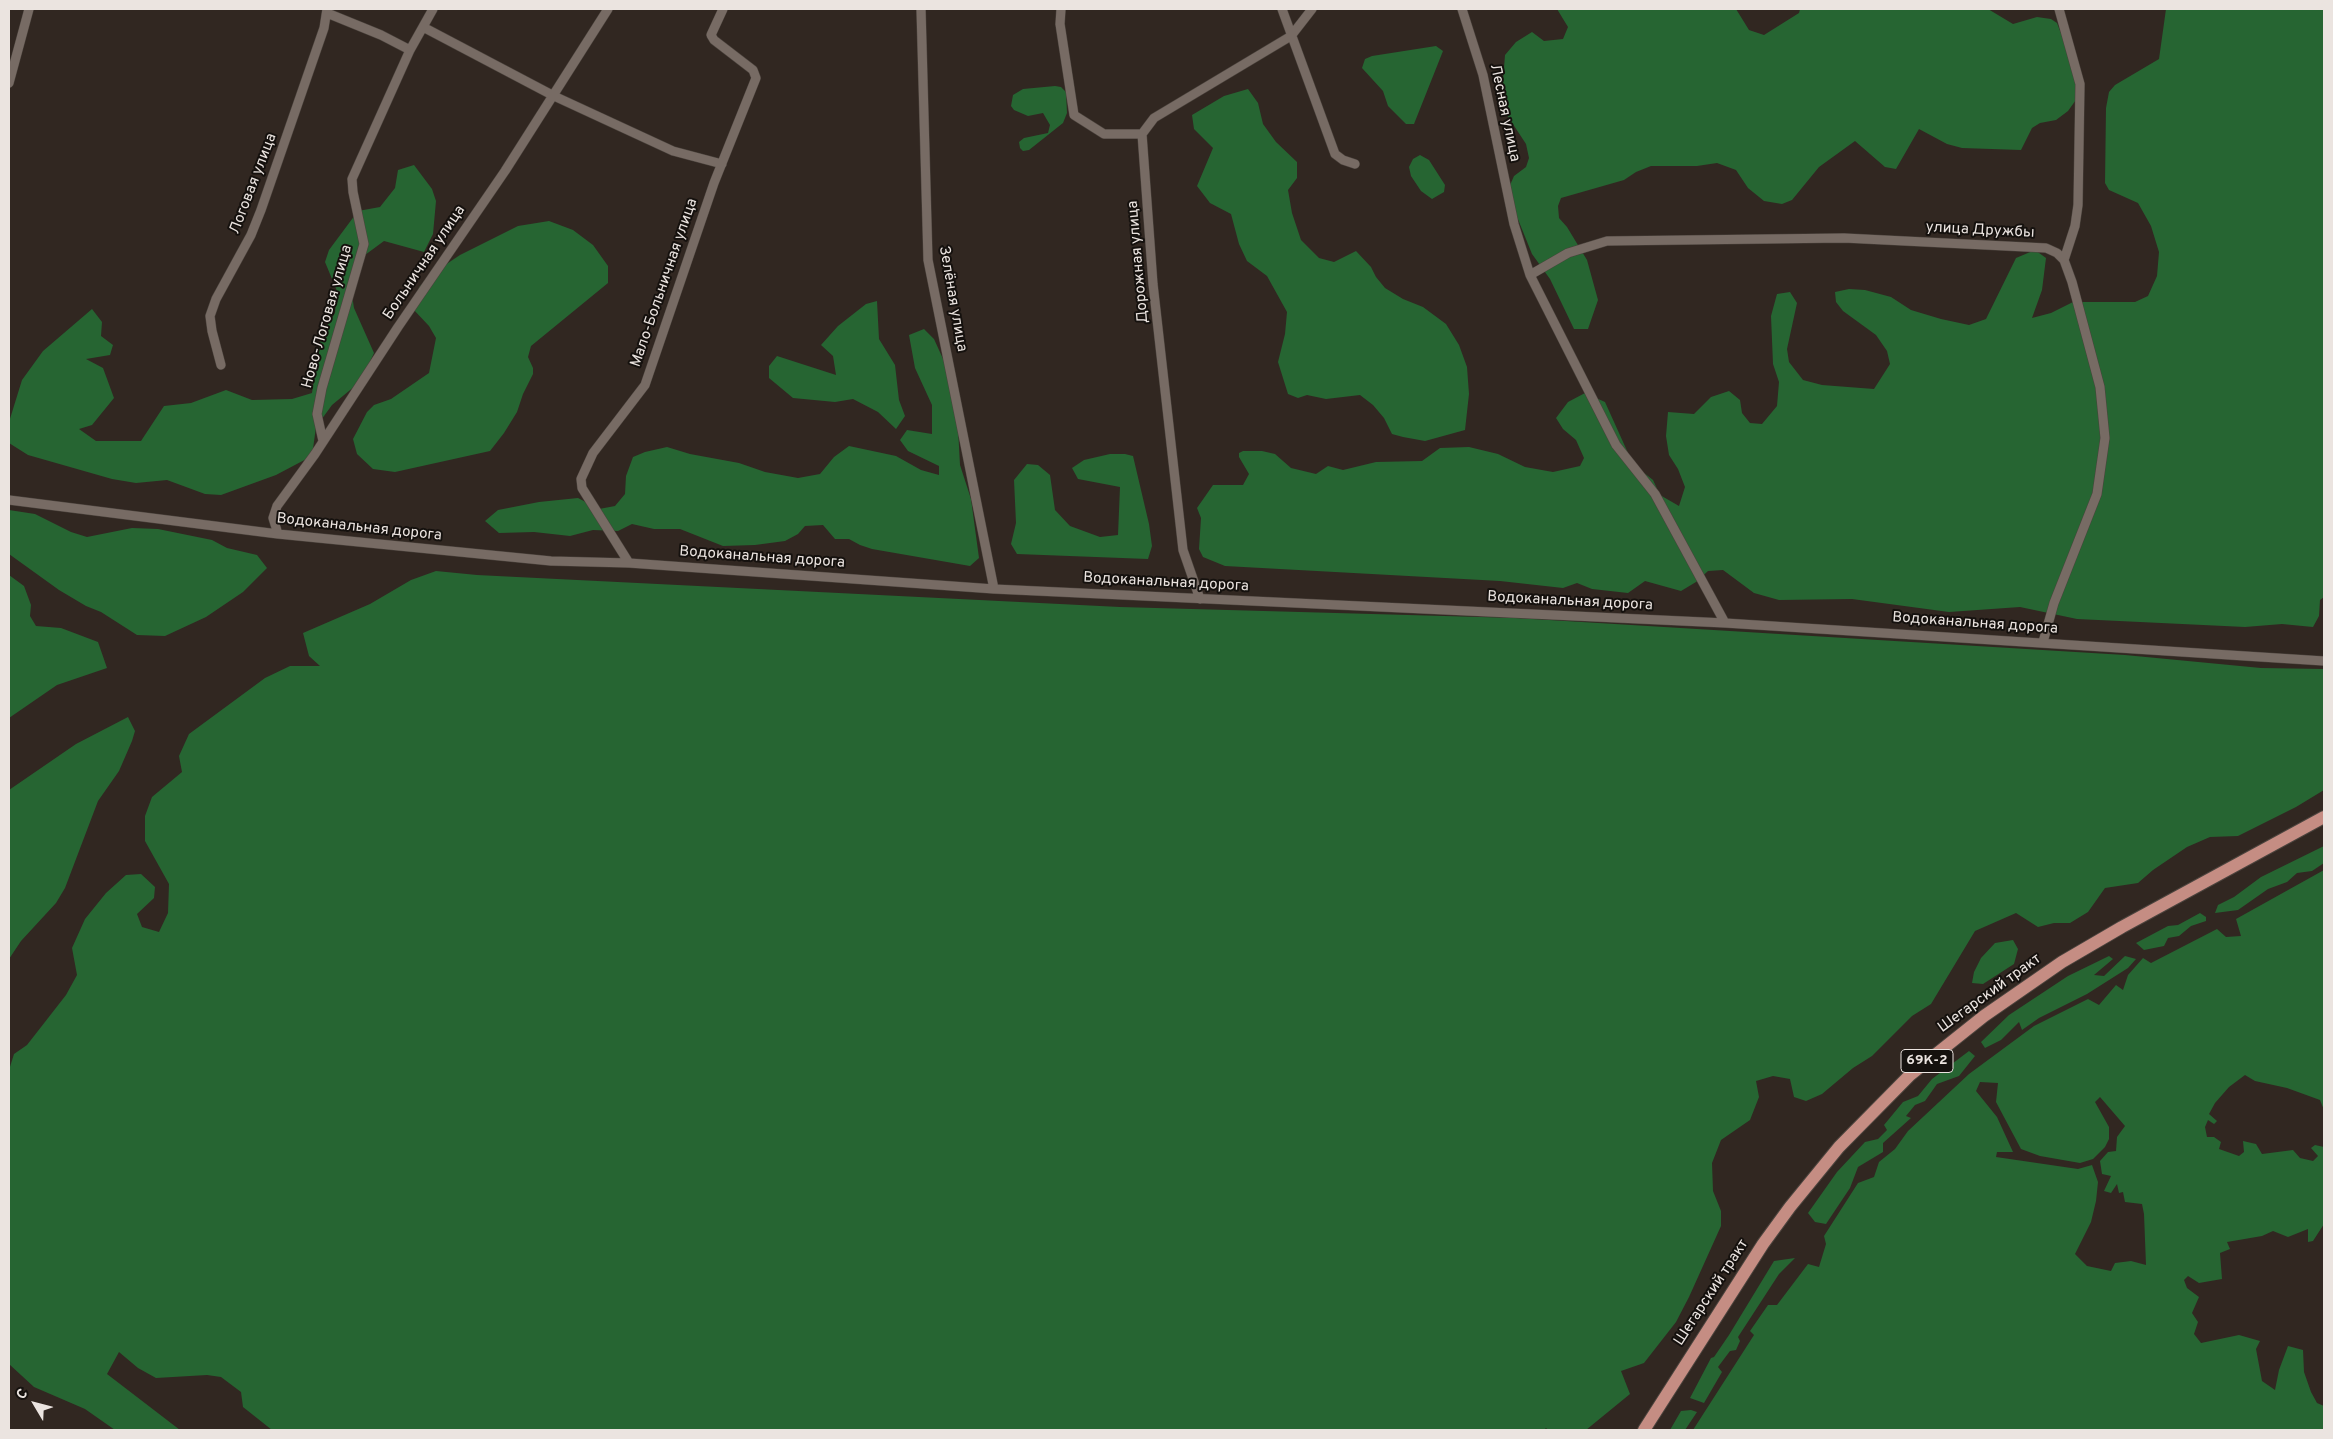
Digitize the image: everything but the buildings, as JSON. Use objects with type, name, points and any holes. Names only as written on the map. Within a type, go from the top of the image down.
[{"type":"main road","name":"Шегарский тракт","points":[[1644,1430],[1763,1244],[1790,1207],[1839,1147],[1910,1075],[1992,1011],[2062,962],[2122,927],[2324,817]]},
{"type":"street","points":[[9,83],[29,9]]},
{"type":"street","name":"Ново-Логовая улица","points":[[323,441],[317,414],[322,388],[364,244],[352,179],[410,50],[433,9]]},
{"type":"street","name":"Больничная улица","points":[[278,534],[272,518],[274,512],[554,96],[608,9]]},
{"type":"street","name":"Мало-Больничная улица","points":[[629,563],[582,488],[581,479],[593,453],[645,385],[722,164],[756,78],[753,70],[714,40],[711,35],[723,9]]},
{"type":"street","name":"Зелёная улица","points":[[921,9],[928,260],[994,589]]},
{"type":"street","points":[[1061,9],[1060,24],[1074,114],[1104,134],[1142,134],[1154,118],[1291,36],[1312,9]]},
{"type":"street","points":[[1282,9],[1335,154],[1343,160],[1355,164]]},
{"type":"street","name":"Лесная улица","points":[[1462,9],[1484,74],[1514,224],[1530,275],[1616,444],[1655,494],[1725,623]]},
{"type":"street","points":[[2042,642],[2054,603],[2097,494],[2105,438],[2100,387],[2072,282],[2064,260],[2075,226],[2078,205],[2080,84],[2059,9]]},
{"type":"street","points":[[327,11],[410,50]]},
{"type":"street","name":"Логовая улица","points":[[221,365],[210,316],[216,299],[251,235],[261,210],[324,28],[327,11]]},
{"type":"street","points":[[423,27],[554,96],[673,152],[722,164]]},
{"type":"street","name":"Дорожная улица","points":[[1142,134],[1153,284],[1182,541],[1200,599]]},
{"type":"street","name":"улица Дружбы","points":[[1530,275],[1568,253],[1607,241],[1844,238],[2046,248],[2057,253],[2064,260]]},
{"type":"street","name":"Водоканальная дорога","points":[[9,500],[278,534],[551,560],[629,563],[994,589],[1725,623],[2042,642],[2324,662]]},
{"type":"green space","points":[[1557,9],[1736,9],[1749,30],[1764,35],[1799,13],[1800,9],[1988,9],[2013,24],[2037,17],[2051,19],[2057,23],[2075,69],[2078,97],[2068,111],[2056,120],[2040,123],[2032,128],[2021,150],[1962,148],[1947,144],[1919,129],[1896,169],[1885,167],[1855,141],[1819,167],[1792,200],[1782,204],[1764,201],[1748,188],[1736,170],[1717,163],[1697,166],[1651,166],[1636,172],[1624,180],[1561,198],[1558,206],[1559,218],[1567,227],[1587,260],[1598,300],[1588,329],[1574,329],[1550,279],[1532,254],[1507,192],[1514,176],[1526,167],[1529,158],[1526,144],[1505,112],[1503,81],[1505,55],[1516,42],[1532,32],[1544,41],[1563,39],[1568,27]]},
{"type":"green space","points":[[2166,9],[2324,9],[2324,597],[2320,600],[2319,616],[2313,627],[2282,624],[2245,627],[2077,619],[2020,607],[1949,612],[1852,599],[1779,600],[1754,593],[1723,570],[1708,571],[1696,582],[1681,591],[1645,581],[1628,593],[1592,589],[1577,583],[1563,588],[1500,581],[1225,566],[1203,557],[1199,549],[1201,518],[1197,508],[1213,485],[1243,485],[1249,474],[1239,457],[1239,453],[1243,451],[1262,451],[1275,454],[1291,468],[1316,474],[1328,466],[1343,470],[1376,462],[1422,461],[1440,448],[1469,447],[1498,454],[1525,467],[1553,472],[1580,466],[1584,458],[1576,440],[1563,429],[1556,418],[1568,402],[1585,393],[1605,402],[1633,464],[1653,480],[1660,495],[1679,506],[1685,487],[1678,469],[1669,455],[1666,436],[1668,412],[1694,414],[1711,397],[1729,391],[1740,400],[1742,413],[1750,423],[1762,424],[1777,406],[1779,382],[1773,364],[1771,316],[1777,294],[1790,292],[1797,303],[1787,349],[1789,362],[1803,380],[1822,385],[1874,389],[1890,364],[1887,351],[1876,335],[1843,311],[1836,302],[1835,292],[1849,289],[1865,290],[1891,297],[1911,310],[1969,325],[1986,319],[2016,258],[2035,250],[2046,258],[2042,290],[2032,318],[2051,313],[2073,302],[2135,302],[2148,296],[2157,276],[2159,252],[2151,226],[2138,203],[2109,190],[2105,183],[2106,108],[2109,92],[2115,85],[2159,59]]},
{"type":"green space","points":[[1436,46],[1443,51],[1414,124],[1406,124],[1388,106],[1383,91],[1362,68],[1365,59],[1372,56]]},
{"type":"green space","points":[[1061,87],[1066,92],[1067,113],[1063,123],[1029,150],[1023,151],[1020,148],[1019,142],[1024,138],[1048,133],[1050,125],[1043,113],[1028,116],[1014,110],[1011,106],[1013,95],[1023,89]]},
{"type":"green space","points":[[1248,89],[1258,103],[1263,124],[1276,142],[1297,162],[1297,178],[1288,190],[1292,213],[1301,240],[1319,258],[1334,262],[1356,251],[1371,267],[1385,288],[1403,299],[1423,307],[1446,324],[1459,345],[1467,367],[1469,394],[1465,430],[1425,441],[1403,437],[1392,434],[1384,418],[1373,405],[1360,395],[1326,399],[1307,395],[1298,398],[1288,394],[1278,362],[1285,334],[1287,312],[1267,276],[1247,261],[1239,244],[1231,214],[1210,203],[1197,186],[1213,148],[1194,129],[1192,115],[1224,96]]},
{"type":"green space","points":[[1420,155],[1429,160],[1445,185],[1444,192],[1432,199],[1421,191],[1411,176],[1409,167],[1413,159]]},
{"type":"green space","points":[[414,165],[432,189],[436,201],[433,234],[424,252],[384,241],[365,255],[350,283],[354,308],[374,353],[361,381],[332,405],[316,427],[312,456],[276,475],[221,495],[205,494],[167,480],[136,483],[112,479],[28,455],[9,443],[9,422],[22,380],[43,351],[92,309],[102,322],[101,336],[113,345],[110,355],[86,359],[103,368],[114,398],[92,425],[79,429],[96,441],[141,441],[164,406],[191,403],[226,390],[252,400],[292,399],[312,393],[321,336],[335,313],[337,291],[325,262],[329,250],[358,211],[380,207],[395,188],[398,170]]},
{"type":"green space","points":[[549,221],[573,230],[593,245],[608,266],[608,283],[531,346],[528,357],[533,368],[533,374],[517,412],[504,433],[490,451],[395,472],[373,469],[357,454],[353,439],[367,412],[374,405],[391,399],[429,373],[436,338],[429,326],[413,309],[419,287],[433,273],[460,255],[518,226]]},
{"type":"green space","points":[[877,301],[879,339],[895,365],[899,400],[905,416],[896,429],[878,412],[853,399],[835,402],[793,398],[769,378],[769,366],[777,356],[836,375],[833,356],[821,345],[838,326],[866,304]]},
{"type":"green space","points":[[924,329],[934,339],[944,361],[958,428],[960,465],[971,499],[979,558],[970,566],[872,549],[849,539],[835,539],[823,525],[805,526],[798,534],[785,541],[755,545],[723,546],[680,529],[654,529],[632,524],[618,531],[593,530],[570,536],[534,532],[499,533],[485,521],[498,510],[539,502],[578,498],[599,509],[615,506],[625,494],[626,476],[633,457],[667,447],[690,454],[739,463],[765,472],[798,478],[820,474],[834,457],[849,446],[896,456],[921,470],[939,475],[939,466],[908,451],[900,440],[907,430],[932,434],[932,405],[915,368],[909,335]]},
{"type":"green space","points":[[1110,454],[1133,456],[1149,524],[1152,546],[1148,559],[1017,554],[1011,544],[1016,523],[1014,480],[1027,464],[1038,465],[1050,475],[1055,510],[1070,526],[1100,537],[1118,535],[1120,487],[1078,479],[1072,468],[1084,460]]},
{"type":"green space","points":[[9,510],[35,514],[71,532],[87,537],[132,528],[158,529],[212,540],[227,548],[257,555],[267,568],[243,592],[206,617],[165,636],[137,635],[101,612],[86,606],[59,590],[9,554]]},
{"type":"green space","points":[[436,571],[477,575],[1120,607],[1516,618],[2125,655],[2261,668],[2324,669],[2324,790],[2296,807],[2238,836],[2210,837],[2187,847],[2153,870],[2138,883],[2105,888],[2088,912],[2070,923],[2054,923],[2038,927],[2016,913],[1975,931],[1931,1004],[1912,1016],[1872,1056],[1853,1068],[1822,1094],[1806,1101],[1794,1097],[1790,1079],[1773,1076],[1756,1081],[1759,1097],[1750,1120],[1721,1140],[1712,1163],[1713,1191],[1721,1211],[1721,1226],[1689,1297],[1676,1322],[1644,1363],[1621,1371],[1630,1394],[1586,1430],[1548,1430],[1546,1428],[1544,1430],[272,1430],[243,1407],[241,1392],[221,1377],[207,1375],[156,1378],[138,1368],[119,1352],[107,1374],[180,1430],[115,1430],[85,1409],[34,1387],[9,1364],[9,1070],[14,1054],[27,1045],[66,995],[77,975],[72,948],[85,919],[106,893],[126,875],[141,874],[155,887],[154,898],[137,914],[142,927],[159,932],[168,913],[169,884],[145,841],[145,816],[152,797],[182,772],[179,756],[189,734],[265,678],[290,666],[320,666],[309,656],[303,633],[370,604],[411,580]]},
{"type":"green space","points":[[9,575],[24,586],[31,605],[30,616],[36,626],[61,628],[98,642],[107,668],[57,685],[9,718]]},
{"type":"green space","points":[[128,717],[135,731],[132,741],[119,771],[98,801],[65,888],[56,903],[21,941],[9,959],[9,790],[76,744]]},
{"type":"green space","points":[[2324,846],[2324,863],[2312,871],[2297,873],[2287,882],[2268,889],[2238,910],[2215,913],[2218,905],[2234,897],[2261,877]]},
{"type":"green space","points":[[2324,870],[2324,1110],[2320,1100],[2287,1088],[2255,1081],[2245,1075],[2229,1087],[2215,1103],[2209,1114],[2217,1121],[2214,1124],[2208,1120],[2205,1127],[2207,1137],[2214,1137],[2221,1142],[2219,1149],[2239,1156],[2244,1152],[2243,1141],[2256,1144],[2262,1154],[2293,1150],[2300,1158],[2313,1161],[2318,1156],[2311,1148],[2315,1145],[2324,1147],[2324,1224],[2313,1241],[2308,1242],[2308,1229],[2288,1237],[2273,1231],[2262,1236],[2227,1242],[2230,1249],[2220,1253],[2222,1279],[2199,1283],[2188,1276],[2184,1280],[2187,1288],[2199,1297],[2192,1313],[2198,1322],[2194,1334],[2201,1343],[2239,1335],[2260,1341],[2256,1349],[2262,1381],[2275,1390],[2279,1370],[2288,1346],[2303,1350],[2304,1372],[2311,1392],[2317,1403],[2324,1406],[2324,1430],[1693,1430],[1754,1335],[1750,1331],[1768,1305],[1777,1305],[1808,1264],[1819,1267],[1826,1244],[1824,1236],[1858,1183],[1874,1177],[1879,1162],[1895,1149],[1908,1131],[1969,1074],[2034,1026],[2088,999],[2099,1005],[2116,985],[2123,990],[2128,975],[2143,958],[2151,963],[2217,929],[2226,937],[2241,936],[2236,919]],"holes":[[[1980,1082],[1998,1083],[1996,1102],[2021,1149],[2040,1156],[2080,1163],[2093,1159],[2105,1147],[2109,1139],[2109,1127],[2095,1102],[2100,1097],[2125,1126],[2117,1137],[2116,1151],[2108,1152],[2100,1161],[2102,1174],[2111,1176],[2104,1191],[2111,1193],[2117,1184],[2119,1193],[2123,1192],[2125,1202],[2142,1204],[2146,1265],[2131,1261],[2115,1263],[2111,1271],[2087,1266],[2075,1254],[2091,1222],[2096,1201],[2098,1182],[2092,1165],[2078,1169],[1996,1157],[1997,1152],[2013,1152],[1997,1117],[1976,1091]]]},
{"type":"green space","points":[[2200,913],[2206,917],[2206,921],[2191,926],[2179,936],[2168,938],[2164,946],[2144,950],[2136,943],[2168,926],[2178,925]]},
{"type":"green space","points":[[2013,940],[2018,949],[2014,964],[1983,984],[1972,983],[1974,972],[1981,958],[1995,943]]},
{"type":"green space","points":[[2109,956],[2113,959],[2094,975],[2104,976],[2125,956],[2136,959],[2128,968],[2087,994],[2039,1018],[2022,1030],[2019,1022],[2001,1040],[1985,1048],[1981,1042],[2009,1015],[2068,976]]},
{"type":"green space","points":[[1969,1051],[1975,1056],[1959,1076],[1937,1084],[1925,1101],[1915,1105],[1906,1116],[1911,1118],[1883,1143],[1883,1152],[1858,1167],[1850,1188],[1826,1224],[1815,1222],[1808,1213],[1837,1172],[1865,1142],[1878,1139],[1887,1130],[1884,1125],[1903,1102],[1918,1096],[1932,1079]]},
{"type":"green space","points":[[1795,1258],[1779,1274],[1738,1337],[1740,1341],[1736,1350],[1730,1351],[1718,1367],[1722,1372],[1704,1403],[1690,1398],[1711,1358],[1714,1357],[1729,1335],[1774,1261]]},
{"type":"green space","points":[[1691,1410],[1697,1412],[1685,1430],[1670,1430],[1681,1411]]}]
